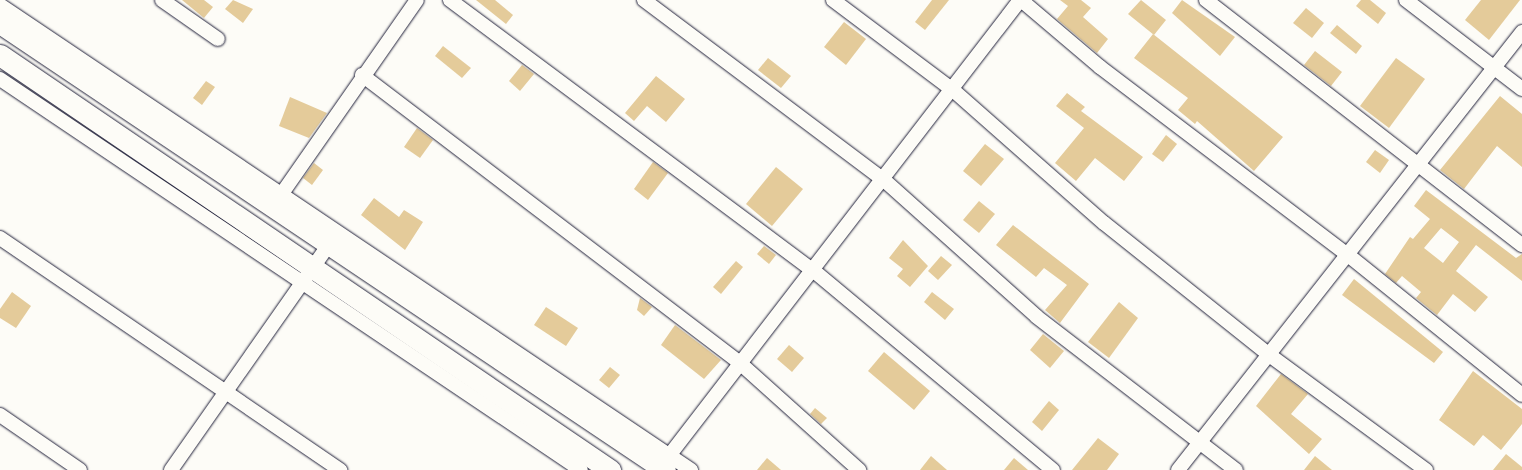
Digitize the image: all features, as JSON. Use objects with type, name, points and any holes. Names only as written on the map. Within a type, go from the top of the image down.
[{"type":"main road","points":[[0,23],[278,200],[329,244],[664,466]]},
{"type":"main road","points":[[0,55],[307,276],[610,470]]},
{"type":"street","points":[[162,0],[218,39]]},
{"type":"street","points":[[278,200],[362,75],[417,0]]},
{"type":"street","points":[[450,0],[814,271],[1053,470]]},
{"type":"street","points":[[644,0],[884,180],[1037,317],[1236,470]]},
{"type":"street","points":[[833,0],[953,90],[1104,222],[1268,354],[1426,470]]},
{"type":"street","points":[[664,466],[740,364],[884,180],[1020,0],[1100,67],[1348,255],[1522,395]]},
{"type":"street","points":[[1206,0],[1418,167],[1522,245]]},
{"type":"street","points":[[1406,0],[1522,89]]},
{"type":"street","points":[[0,5],[278,200],[664,466],[691,470]]},
{"type":"street","points":[[1178,470],[1418,167],[1522,32]]},
{"type":"street","points":[[362,75],[740,364],[859,470]]},
{"type":"street","points":[[0,79],[307,276],[581,470]]},
{"type":"street","points":[[0,238],[340,470]]},
{"type":"street","points":[[171,470],[223,390],[329,244]]},
{"type":"street","points":[[0,415],[80,470]]},
{"type":"building","points":[[182,0],[204,0],[213,7],[204,18]]},
{"type":"building","points":[[233,0],[253,9],[243,23],[225,9]]},
{"type":"building","points":[[476,0],[495,0],[513,15],[506,24]]},
{"type":"building","points":[[932,0],[949,0],[925,30],[915,22]]},
{"type":"building","points":[[1060,0],[1081,0],[1091,8],[1083,17],[1108,39],[1097,53],[1057,19],[1068,6]]},
{"type":"building","points":[[1141,0],[1166,20],[1154,35],[1128,14]]},
{"type":"building","points":[[1182,0],[1235,37],[1220,56],[1172,13]]},
{"type":"building","points":[[1361,0],[1370,0],[1386,13],[1378,24],[1356,6]]},
{"type":"building","points":[[1481,0],[1520,0],[1489,40],[1465,20]]},
{"type":"building","points":[[1306,8],[1324,23],[1312,38],[1293,23]]},
{"type":"building","points":[[844,22],[866,39],[846,65],[824,47]]},
{"type":"building","points":[[1337,25],[1362,46],[1356,54],[1330,33]]},
{"type":"building","points":[[1153,34],[1283,137],[1254,171],[1197,121],[1195,124],[1178,110],[1188,98],[1134,58]]},
{"type":"building","points":[[443,46],[471,68],[462,78],[435,56]]},
{"type":"building","points":[[1315,51],[1342,72],[1331,86],[1304,65]]},
{"type":"building","points":[[768,58],[791,76],[781,88],[758,70]]},
{"type":"building","points":[[1396,58],[1425,79],[1389,128],[1360,106]]},
{"type":"building","points":[[522,65],[534,74],[520,91],[509,81]]},
{"type":"building","points":[[656,76],[685,99],[666,122],[647,106],[634,121],[625,113]]},
{"type":"building","points":[[206,81],[215,87],[202,105],[193,98]]},
{"type":"building","points":[[1067,93],[1085,107],[1081,111],[1143,157],[1124,181],[1095,158],[1076,181],[1055,163],[1084,128],[1056,106]]},
{"type":"building","points":[[1500,96],[1522,114],[1522,167],[1497,146],[1464,189],[1440,170]]},
{"type":"building","points":[[290,97],[327,113],[309,138],[279,126]]},
{"type":"building","points":[[417,128],[433,140],[420,158],[404,147]]},
{"type":"building","points":[[1166,135],[1177,144],[1163,162],[1152,154]]},
{"type":"building","points":[[985,144],[1004,159],[981,186],[963,171]]},
{"type":"building","points":[[1375,150],[1389,160],[1380,173],[1366,162]]},
{"type":"building","points":[[653,162],[668,173],[648,200],[634,189]]},
{"type":"building","points":[[314,163],[323,170],[312,185],[303,178]]},
{"type":"building","points":[[776,167],[803,189],[772,226],[746,204]]},
{"type":"building","points":[[1426,190],[1516,258],[1522,254],[1522,281],[1476,245],[1456,271],[1488,297],[1475,312],[1453,294],[1437,315],[1416,298],[1421,292],[1402,276],[1396,283],[1385,274],[1410,237],[1413,239],[1430,219],[1414,206]],"holes":[[[1441,228],[1459,242],[1443,263],[1424,248]]]},
{"type":"building","points":[[374,198],[399,217],[404,210],[423,222],[405,250],[361,215]]},
{"type":"building","points":[[979,201],[995,214],[979,233],[963,220]]},
{"type":"building","points":[[1013,225],[1089,284],[1060,323],[1045,310],[1067,285],[1044,268],[1036,277],[996,245]]},
{"type":"building","points":[[903,240],[928,266],[910,287],[897,276],[903,269],[889,258]]},
{"type":"building","points":[[764,246],[776,255],[769,264],[757,254]]},
{"type":"building","points":[[941,256],[952,265],[938,280],[928,271]]},
{"type":"building","points":[[736,261],[743,267],[721,294],[713,287]]},
{"type":"building","points":[[1354,279],[1443,352],[1434,363],[1342,295]]},
{"type":"building","points":[[12,292],[31,306],[16,328],[0,318],[0,309]]},
{"type":"building","points":[[932,292],[954,309],[945,320],[924,302]]},
{"type":"building","points":[[640,298],[652,307],[644,316],[637,310]]},
{"type":"building","points":[[1119,302],[1138,318],[1109,358],[1088,342]]},
{"type":"building","points":[[546,307],[578,328],[566,346],[534,325]]},
{"type":"building","points":[[675,325],[721,360],[704,379],[661,345]]},
{"type":"building","points":[[1043,334],[1064,351],[1050,368],[1030,350]]},
{"type":"building","points":[[789,345],[804,358],[792,372],[777,359]]},
{"type":"building","points":[[884,352],[930,391],[914,410],[868,371]]},
{"type":"building","points":[[610,367],[620,375],[609,388],[599,380]]},
{"type":"building","points":[[1473,371],[1522,409],[1522,424],[1501,450],[1483,435],[1474,446],[1439,420]]},
{"type":"building","points":[[1281,374],[1308,394],[1291,414],[1322,439],[1309,454],[1256,406]]},
{"type":"building","points":[[1049,401],[1059,410],[1042,431],[1032,422]]},
{"type":"building","points":[[815,408],[827,418],[821,424],[810,414]]},
{"type":"building","points":[[1098,438],[1119,454],[1107,470],[1072,470]]},
{"type":"building","points":[[1506,454],[1522,467],[1522,470],[1493,470]]},
{"type":"building","points":[[931,456],[947,470],[920,470]]},
{"type":"building","points":[[1315,456],[1332,470],[1304,470]]},
{"type":"building","points":[[767,458],[781,470],[757,470]]},
{"type":"building","points":[[1014,458],[1028,470],[1004,470]]}]
